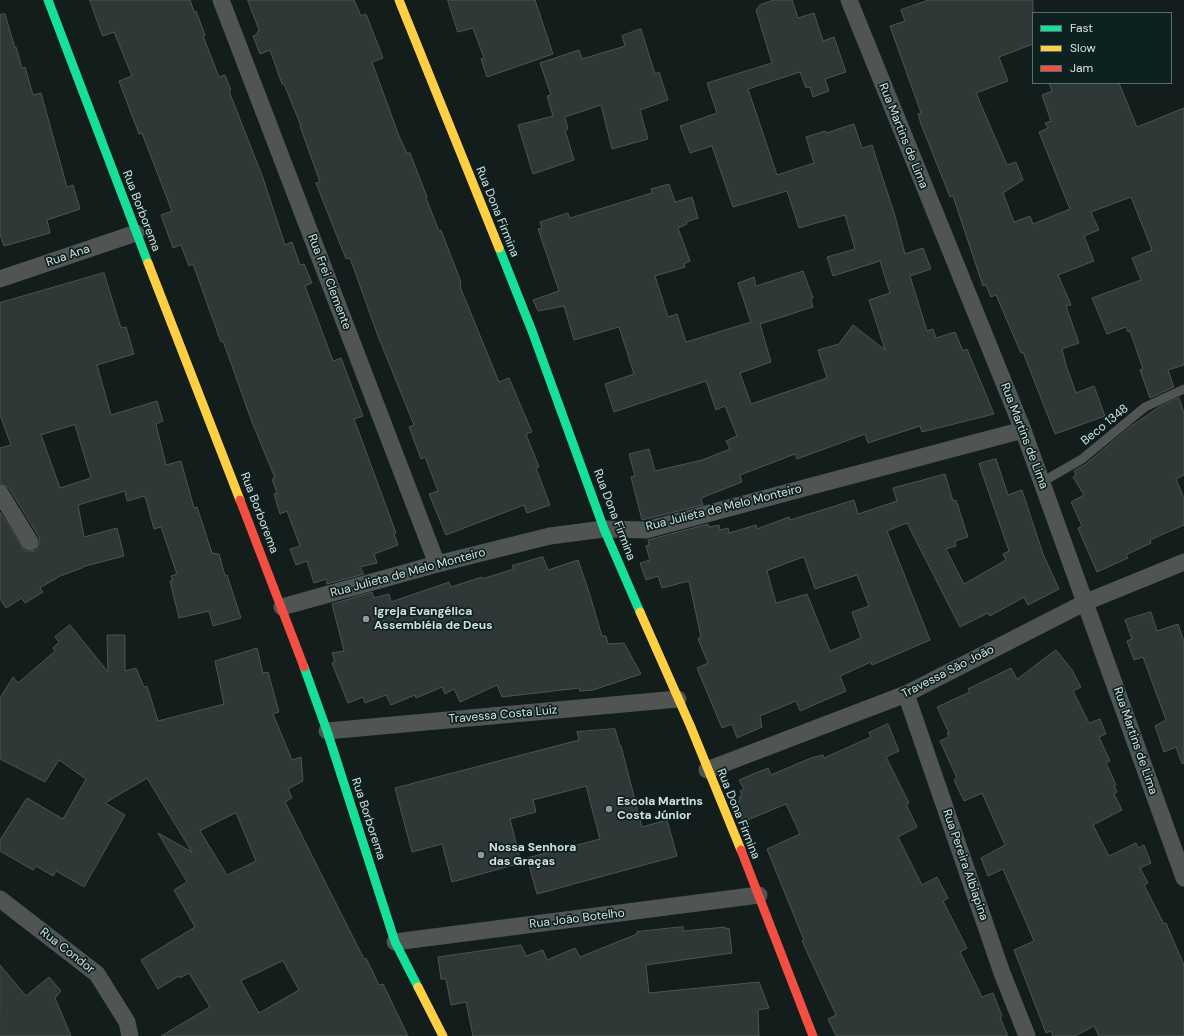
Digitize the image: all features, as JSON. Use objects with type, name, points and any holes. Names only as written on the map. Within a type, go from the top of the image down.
[{"type":"street","name":"Rua Borborema","points":[[48,0],[136,233],[282,607],[327,731],[395,942],[442,1036]]},
{"type":"street","name":"Rua Frei Clemente","points":[[221,0],[437,564]]},
{"type":"street","name":"Rua Dona Firmina","points":[[399,0],[532,331],[604,529],[678,699],[759,895],[812,1036]]},
{"type":"street","name":"Rua Martins de Lima","points":[[849,0],[1023,430],[1184,878]]},
{"type":"street","name":"Rua Ana","points":[[0,278],[136,233]]},
{"type":"street","name":"Rua Julieta de Melo Monteiro","points":[[282,607],[437,564],[550,536],[604,529],[646,530],[1023,430]]},
{"type":"street","points":[[0,493],[30,542]]},
{"type":"street","name":"Travessa São João","points":[[707,770],[906,694],[1086,602],[1184,562]]},
{"type":"street","name":"Rua Pereira Albiapina","points":[[906,694],[1002,973],[1027,1036]]},
{"type":"street","name":"Travessa Costa Luiz","points":[[327,731],[678,699]]},
{"type":"street","name":"Rua João Botelho","points":[[395,942],[759,895]]},
{"type":"street","name":"Rua Condor","points":[[0,899],[97,974],[127,1022],[130,1036]]},
{"type":"lane","name":"Beco 1348","points":[[1042,482],[1082,459],[1145,408],[1184,389]]},
{"type":"building","points":[[90,0],[190,0],[194,12],[196,11],[205,35],[203,36],[219,77],[225,75],[231,90],[229,91],[263,178],[285,245],[292,242],[300,265],[304,264],[312,283],[305,286],[333,361],[341,358],[363,416],[354,419],[396,533],[394,534],[398,545],[374,554],[377,563],[360,567],[364,574],[327,584],[326,579],[314,583],[307,561],[296,565],[290,549],[300,546],[287,511],[280,514],[274,494],[277,493],[272,479],[275,478],[252,422],[223,341],[221,342],[193,264],[189,266],[181,245],[173,248],[161,215],[172,211],[142,133],[139,134],[119,81],[132,76],[114,32],[103,36]]},
{"type":"building","points":[[248,0],[354,0],[361,16],[366,14],[383,58],[372,62],[399,136],[407,153],[410,153],[439,231],[441,230],[461,282],[461,289],[499,382],[509,378],[532,432],[526,434],[539,467],[536,468],[550,505],[527,513],[524,505],[446,535],[429,494],[438,491],[425,457],[421,459],[409,427],[414,425],[378,336],[350,258],[346,259],[316,183],[320,182],[301,126],[284,84],[282,84],[270,50],[260,54],[253,36],[258,34],[257,32],[259,31]]},
{"type":"building","points":[[448,0],[535,0],[553,54],[487,77],[481,59],[484,58],[473,28],[458,32]]},
{"type":"building","points":[[774,0],[792,0],[798,18],[814,13],[823,41],[834,37],[846,72],[825,79],[829,91],[813,97],[810,87],[806,88],[800,72],[748,89],[777,175],[814,163],[806,137],[825,131],[826,133],[854,124],[862,148],[872,145],[895,216],[905,254],[923,248],[931,269],[910,276],[927,331],[933,329],[936,338],[955,332],[963,351],[967,349],[994,414],[922,432],[920,426],[868,443],[865,434],[797,459],[795,454],[740,475],[742,482],[701,498],[703,505],[642,520],[631,477],[635,476],[629,454],[649,449],[655,471],[702,460],[730,449],[726,441],[737,436],[725,406],[716,410],[706,381],[614,412],[605,384],[634,374],[619,327],[574,340],[564,306],[538,311],[533,300],[559,291],[538,229],[542,228],[540,222],[568,213],[570,218],[652,193],[651,189],[669,184],[675,202],[692,197],[698,218],[686,222],[687,224],[678,228],[690,261],[684,264],[685,267],[655,276],[668,317],[677,314],[686,342],[751,322],[738,283],[754,277],[756,286],[803,271],[813,298],[811,299],[813,307],[760,324],[771,362],[740,373],[751,404],[827,378],[818,350],[839,344],[853,325],[885,350],[869,300],[890,293],[880,261],[833,276],[827,257],[855,249],[845,215],[799,228],[787,191],[733,207],[712,146],[690,153],[680,126],[717,113],[707,83],[772,63],[756,10],[760,5]]},
{"type":"building","points":[[929,0],[1033,0],[1032,44],[999,57],[1008,81],[976,93],[1007,165],[1016,162],[1023,180],[1003,193],[1014,222],[1030,216],[1033,224],[1070,209],[1039,132],[1048,128],[1045,123],[1051,121],[1042,95],[1052,91],[1049,84],[1119,84],[1137,127],[1184,108],[1184,365],[1168,370],[1174,387],[1150,398],[1140,370],[1143,369],[1130,331],[1128,332],[1126,327],[1107,334],[1092,298],[1141,280],[1132,258],[1152,250],[1131,197],[1091,212],[1099,230],[1084,236],[1094,261],[1058,275],[1071,305],[1066,306],[1079,343],[1062,349],[1066,365],[1076,393],[1094,386],[1105,416],[1055,434],[1023,352],[1021,353],[996,295],[991,297],[986,285],[983,286],[953,196],[950,197],[921,124],[918,114],[921,113],[890,26],[905,21],[901,10]]},
{"type":"building","points":[[5,14],[15,48],[16,47],[22,68],[25,67],[33,95],[41,93],[67,187],[73,185],[80,209],[47,220],[50,233],[4,246],[0,234],[0,15]]},
{"type":"building","points":[[641,29],[655,74],[659,72],[668,100],[640,110],[648,139],[612,149],[601,105],[565,117],[568,129],[565,130],[574,160],[533,174],[518,125],[553,116],[547,96],[551,95],[540,63],[579,50],[582,59],[625,46],[622,36]]},
{"type":"building","points":[[104,273],[121,328],[126,327],[134,354],[97,365],[111,415],[157,401],[163,421],[156,424],[166,465],[181,461],[194,508],[197,507],[212,553],[219,554],[225,576],[227,575],[241,618],[213,626],[209,611],[179,618],[170,581],[173,581],[171,576],[177,574],[161,527],[154,529],[145,496],[127,501],[125,491],[78,505],[84,537],[117,528],[124,556],[82,567],[60,576],[40,588],[43,592],[25,603],[22,598],[6,608],[0,599],[0,512],[25,551],[35,551],[40,542],[39,537],[9,488],[0,483],[0,448],[11,445],[0,415],[0,303]],"holes":[[[75,425],[91,478],[60,488],[41,435]]]},
{"type":"building","points":[[1179,398],[1184,413],[1184,475],[1176,479],[1184,498],[1184,525],[1150,540],[1151,543],[1126,555],[1128,558],[1097,572],[1078,528],[1082,526],[1071,502],[1084,495],[1073,477],[1076,475],[1074,471],[1086,464],[1130,427],[1159,407]]},
{"type":"building","points":[[996,459],[1008,495],[1022,490],[1043,554],[1059,589],[1028,605],[1024,597],[990,616],[988,613],[960,627],[907,523],[887,531],[930,640],[872,665],[871,662],[840,676],[846,691],[800,711],[796,701],[760,716],[762,727],[737,738],[732,724],[722,728],[697,668],[708,663],[698,639],[701,637],[689,581],[662,588],[658,576],[646,580],[640,563],[650,560],[646,546],[649,545],[648,540],[708,524],[709,527],[719,525],[720,530],[728,528],[729,533],[756,525],[757,529],[789,517],[790,520],[854,500],[858,514],[897,501],[893,488],[945,474],[953,501],[956,500],[968,537],[955,541],[956,546],[946,549],[964,584],[1006,560],[1003,554],[1009,551],[979,464]],"holes":[[[804,557],[815,589],[857,575],[869,606],[852,612],[861,638],[830,651],[807,594],[776,603],[767,571]]]},
{"type":"building","points":[[543,557],[548,570],[578,560],[602,636],[606,636],[608,644],[624,643],[641,674],[593,690],[580,691],[579,688],[502,697],[497,685],[460,702],[454,689],[445,694],[442,687],[416,698],[415,695],[391,705],[386,695],[365,703],[363,697],[348,703],[332,663],[335,662],[332,653],[344,651],[332,604],[372,592],[374,598],[389,594],[391,602],[449,582],[451,587],[482,577],[482,579],[514,569],[512,566]]},
{"type":"building","points":[[1151,612],[1157,631],[1178,624],[1184,642],[1184,763],[1182,764],[1176,747],[1164,752],[1155,726],[1166,720],[1143,657],[1134,660],[1127,641],[1132,639],[1125,620]]},
{"type":"building","points":[[70,625],[108,672],[107,635],[125,635],[125,671],[136,668],[144,687],[147,686],[158,721],[224,704],[215,661],[257,648],[263,673],[268,672],[279,712],[273,714],[292,760],[301,757],[303,781],[288,789],[292,798],[285,802],[364,959],[366,958],[379,985],[383,984],[408,1036],[161,1036],[210,1007],[189,973],[180,978],[179,976],[158,989],[141,960],[195,927],[174,890],[187,882],[158,833],[192,852],[147,778],[105,803],[125,815],[84,887],[56,871],[53,876],[36,866],[33,870],[0,851],[0,840],[27,798],[63,819],[86,779],[59,760],[45,782],[0,759],[0,698],[13,677],[18,683],[55,651],[53,648],[59,642],[55,637]],"holes":[[[236,813],[256,861],[227,875],[200,831]],[[283,961],[299,990],[259,1013],[241,981]]]},
{"type":"building","points":[[1056,650],[1072,670],[1081,687],[1073,691],[1089,723],[1100,719],[1106,734],[1099,737],[1110,761],[1106,763],[1116,785],[1114,786],[1117,792],[1114,794],[1122,810],[1093,825],[1109,856],[1136,843],[1138,848],[1144,845],[1151,863],[1140,868],[1148,883],[1144,885],[1164,924],[1166,923],[1184,965],[1184,1036],[1099,1036],[1094,1026],[1075,1036],[1053,1036],[1051,1031],[1046,1033],[1014,950],[1034,941],[1003,869],[988,876],[981,858],[1005,845],[982,793],[964,801],[954,780],[957,778],[940,741],[949,737],[947,733],[949,733],[937,707],[970,692],[968,689],[1011,668],[1017,679]]},
{"type":"building","points":[[888,724],[899,751],[886,757],[909,803],[906,804],[917,827],[898,837],[922,885],[937,877],[948,898],[943,901],[967,948],[960,952],[982,997],[993,993],[1002,1016],[1000,1017],[1008,1036],[836,1036],[828,1019],[836,1015],[802,941],[804,940],[767,849],[800,834],[786,804],[743,822],[735,803],[740,801],[739,797],[742,796],[740,791],[744,789],[739,780],[768,768],[771,775],[811,758],[823,755],[824,758],[871,737],[869,733]]},
{"type":"building","points":[[615,729],[621,746],[642,827],[667,820],[677,856],[537,894],[527,858],[600,839],[586,786],[533,800],[536,812],[510,819],[521,863],[452,882],[442,844],[412,852],[395,788],[579,740],[577,732]]},
{"type":"building","points":[[683,927],[683,931],[725,927],[725,929],[729,928],[732,953],[646,965],[649,993],[759,982],[769,1008],[758,1010],[759,1036],[473,1036],[466,1002],[451,1005],[446,979],[441,979],[438,957],[521,945],[526,956],[543,950],[547,960],[575,948],[580,957],[637,934],[637,932]]},
{"type":"building","points":[[0,965],[26,996],[49,977],[61,991],[55,998],[71,1036],[0,1036]]},
{"type":"traffic: fast","points":[[48,0],[148,263]]},
{"type":"traffic: fast","points":[[499,248],[532,331],[604,529],[640,612]]},
{"type":"traffic: fast","points":[[304,667],[327,731],[395,942],[418,987]]},
{"type":"traffic: slow","points":[[399,0],[499,248]]},
{"type":"traffic: slow","points":[[148,263],[240,500]]},
{"type":"traffic: slow","points":[[640,612],[690,725],[741,850]]},
{"type":"traffic: slow","points":[[418,987],[443,1036]]},
{"type":"traffic: jam","points":[[240,500],[304,667]]},
{"type":"traffic: jam","points":[[741,850],[813,1036]]},
{"type":"place","name":"Igreja Evangélica Assembléia de Deus","points":[[366,619]]},
{"type":"place","name":"Escola Martins Costa Júnior","points":[[609,809]]},
{"type":"place","name":"Nossa Senhora das Graças","points":[[481,855]]}]
